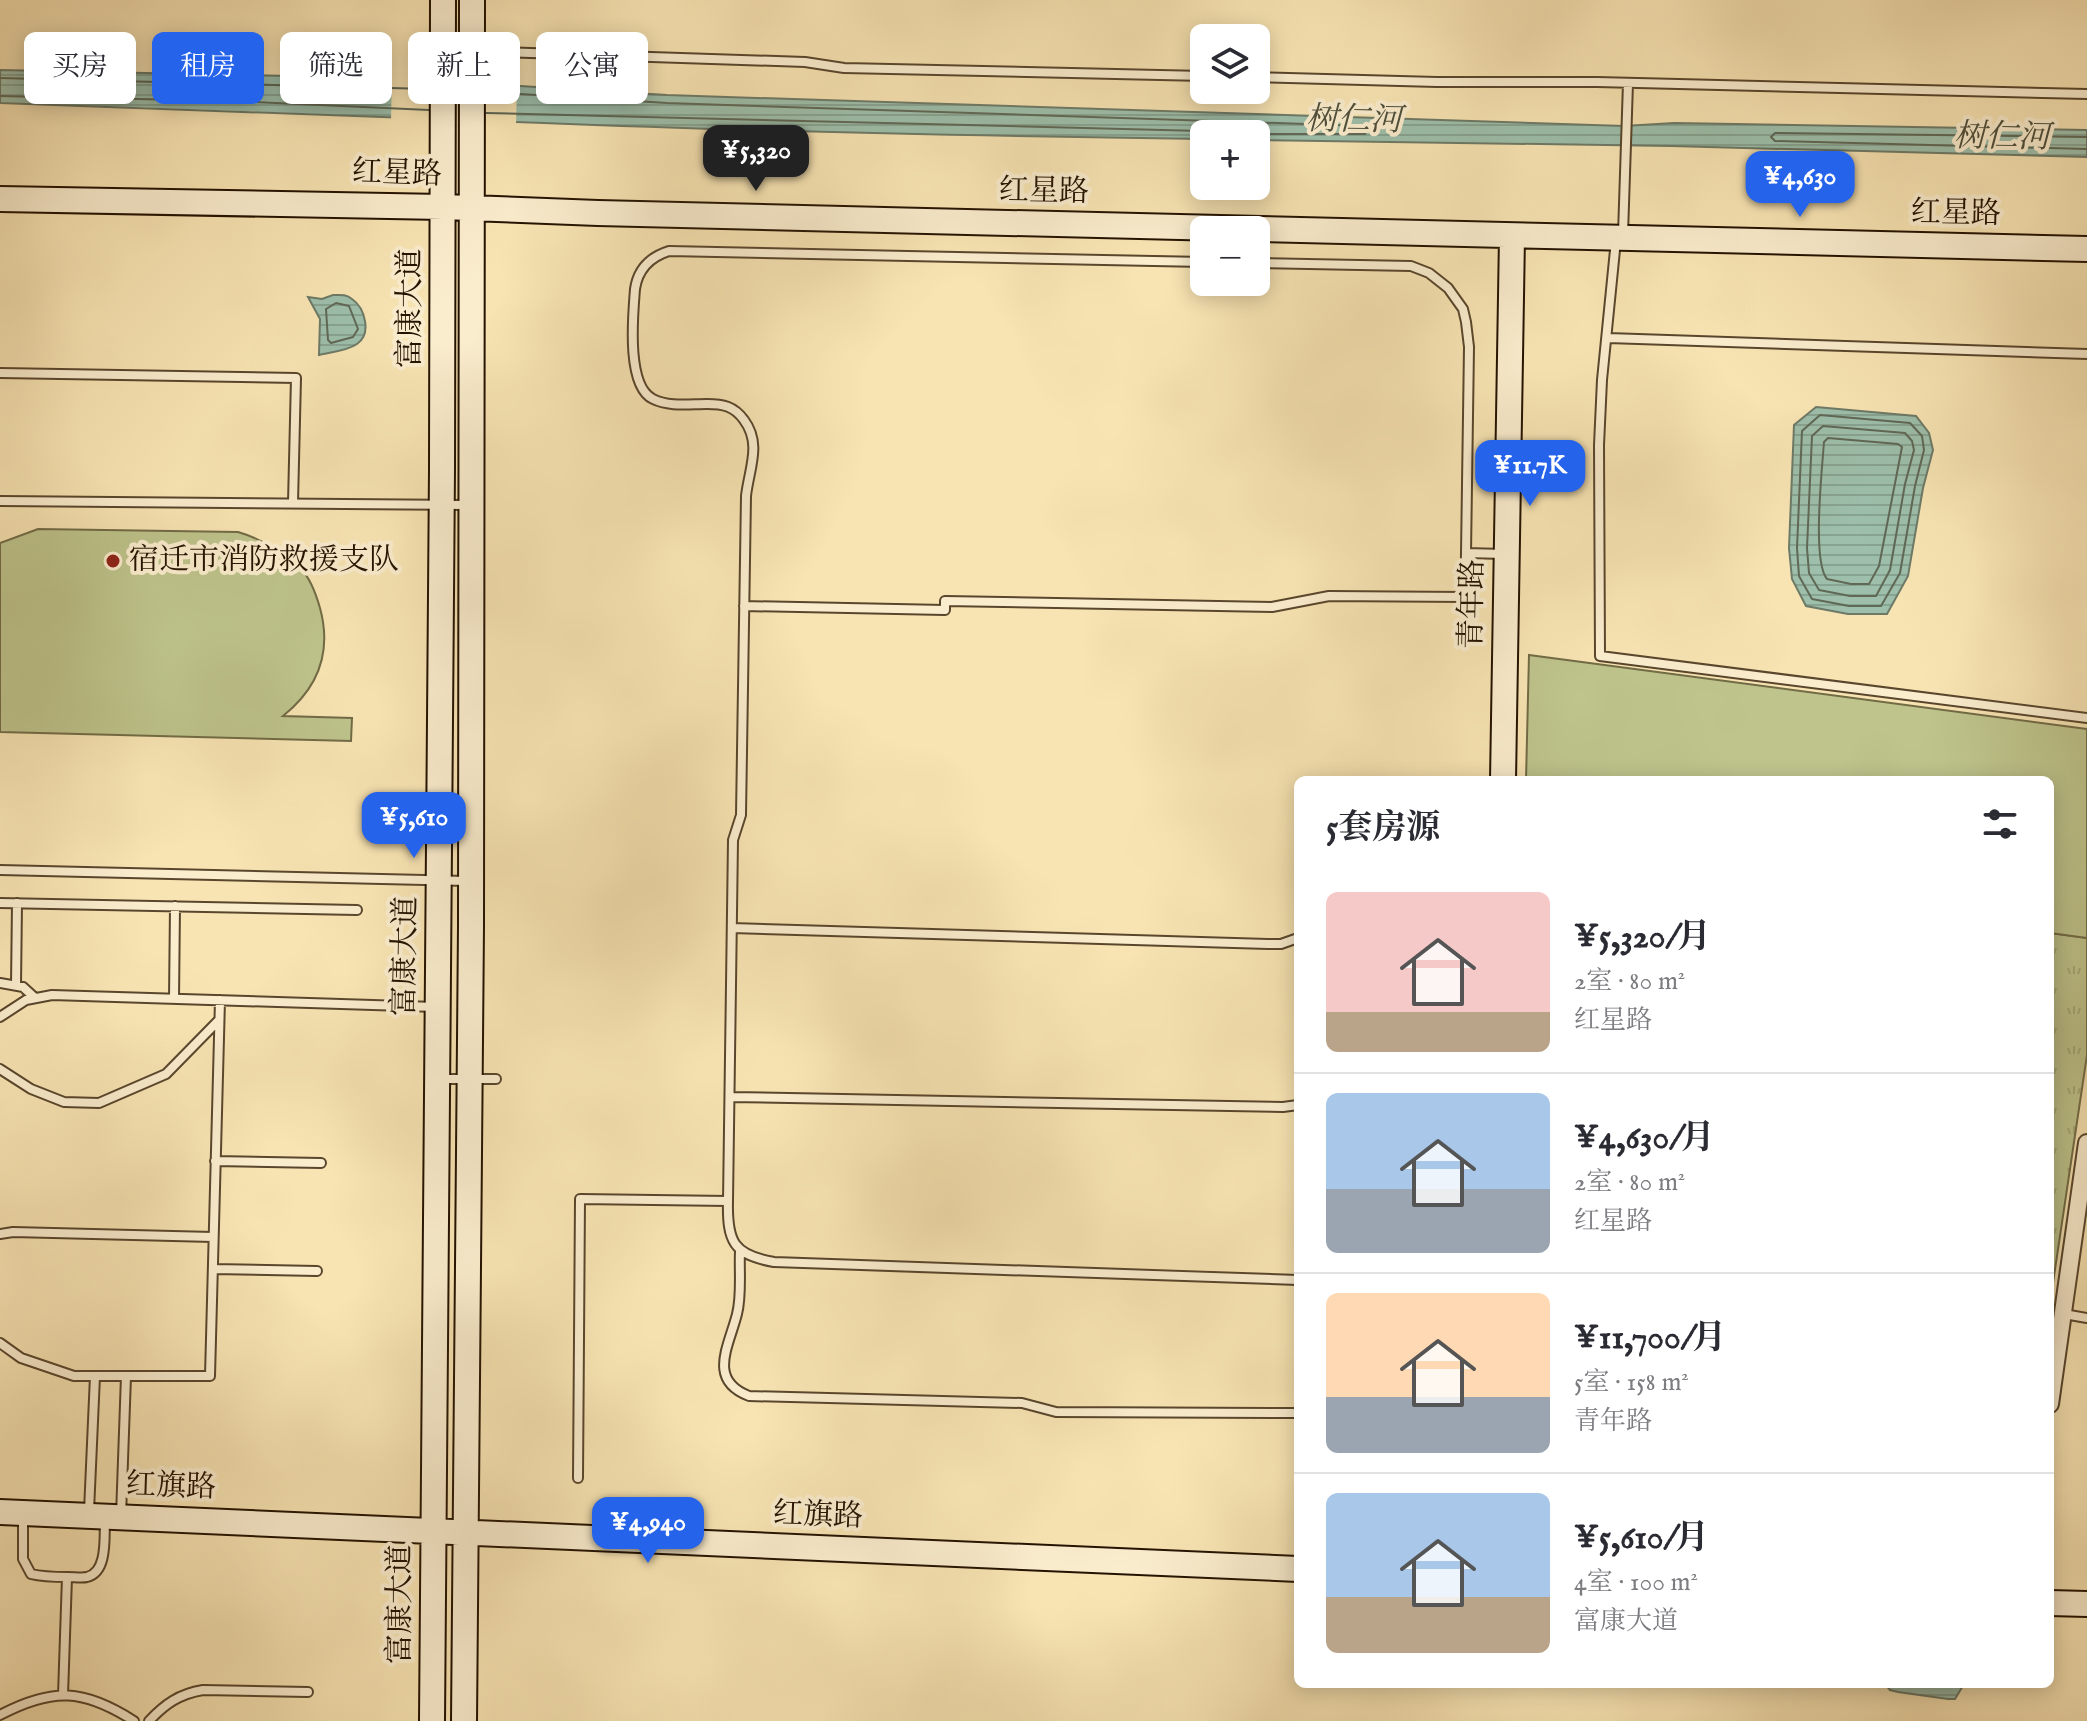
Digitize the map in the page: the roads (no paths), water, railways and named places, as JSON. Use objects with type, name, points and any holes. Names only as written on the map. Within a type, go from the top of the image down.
[{"type":"street","name":"富康大道","points":[[432,1721],[443,0]]},
{"type":"street","name":"富康大道","points":[[464,1721],[471,881],[472,0]]},
{"type":"street","name":"红星路","points":[[0,199],[443,207],[2087,249]]},
{"type":"street","name":"青年路","points":[[1503,776],[1512,236]]},
{"type":"street","points":[[2054,1376],[2085,1178],[2087,1143]]},
{"type":"street","name":"红旗路","points":[[12,1513],[1294,1569]]},
{"type":"street","points":[[2054,1603],[2087,1604]]},
{"type":"lane","points":[[520,53],[775,61],[844,68],[1190,76]]},
{"type":"lane","points":[[1270,77],[2087,94]]},
{"type":"lane","points":[[1628,83],[1625,178],[1599,445],[1600,656],[2087,718]]},
{"type":"lane","points":[[1190,262],[669,251],[658,254],[646,263],[638,277],[634,365],[641,388],[650,398],[665,403],[724,404],[737,410],[752,433],[754,461],[746,496],[741,815],[733,840],[728,1227],[740,1251],[774,1262],[1294,1280]]},
{"type":"lane","points":[[744,606],[945,610],[945,601],[1272,607],[1329,596],[1465,597],[1469,347],[1466,322],[1456,299],[1429,273],[1411,266],[1270,263]]},
{"type":"lane","points":[[1608,338],[2087,354]]},
{"type":"lane","points":[[0,373],[296,378],[293,503]]},
{"type":"lane","points":[[0,501],[471,505]]},
{"type":"lane","points":[[1466,553],[1505,554]]},
{"type":"lane","points":[[0,870],[471,881]]},
{"type":"lane","points":[[0,903],[357,910]]},
{"type":"lane","points":[[16,985],[17,903]]},
{"type":"lane","points":[[174,999],[175,906]]},
{"type":"lane","points":[[732,928],[1268,944],[1294,939]]},
{"type":"lane","points":[[0,983],[23,987],[35,998]]},
{"type":"lane","points":[[0,1017],[26,1000],[52,995],[437,1007]]},
{"type":"lane","points":[[0,1343],[21,1358],[74,1376],[210,1376],[220,1000]]},
{"type":"lane","points":[[0,1069],[31,1089],[64,1102],[99,1103],[166,1074],[219,1020]]},
{"type":"lane","points":[[436,1079],[496,1079]]},
{"type":"lane","points":[[730,1097],[1294,1105]]},
{"type":"lane","points":[[215,1161],[321,1163]]},
{"type":"lane","points":[[578,1478],[580,1199],[728,1201]]},
{"type":"lane","points":[[0,1234],[213,1237]]},
{"type":"lane","points":[[740,1251],[738,1313],[724,1360],[728,1383],[736,1391],[749,1396],[1022,1403],[1056,1412],[1294,1413]]},
{"type":"lane","points":[[213,1269],[317,1271]]},
{"type":"lane","points":[[2063,1313],[2087,1318]]},
{"type":"lane","points":[[95,1376],[105,1517]]},
{"type":"lane","points":[[12,1513],[23,1559],[31,1574],[88,1577],[100,1566],[126,1376]]},
{"type":"lane","points":[[63,1695],[67,1577]]},
{"type":"lane","points":[[149,1721],[173,1699],[190,1692],[308,1692]]},
{"type":"lane","points":[[0,1715],[24,1702],[63,1695],[82,1696],[106,1703],[134,1721]]},
{"type":"water","points":[[0,70],[24,70],[24,104],[0,103]]},
{"type":"water","name":"树仁河","points":[[136,73],[152,73],[152,104],[264,104],[264,75],[280,76],[280,104],[392,104],[392,78],[408,79],[408,104],[520,104],[520,86],[536,87],[536,104],[648,104],[648,94],[1624,126],[1674,123],[2087,130],[2087,157],[1671,146],[1270,140],[1270,120],[1190,120],[1190,139],[792,131],[29,104],[136,104]]},
{"type":"water","points":[[333,295],[347,296],[357,303],[365,321],[364,334],[362,340],[353,346],[319,355],[320,319],[308,297],[322,299]]},
{"type":"water","points":[[1816,407],[1916,416],[1929,433],[1933,450],[1923,488],[1908,576],[1887,614],[1848,614],[1806,606],[1792,579],[1789,548],[1794,425]]},
{"type":"water","points":[[1888,1688],[1962,1688],[1955,1699]]},
{"type":"place","name":"宿迁市消防救援支队","points":[[113,561]]}]
